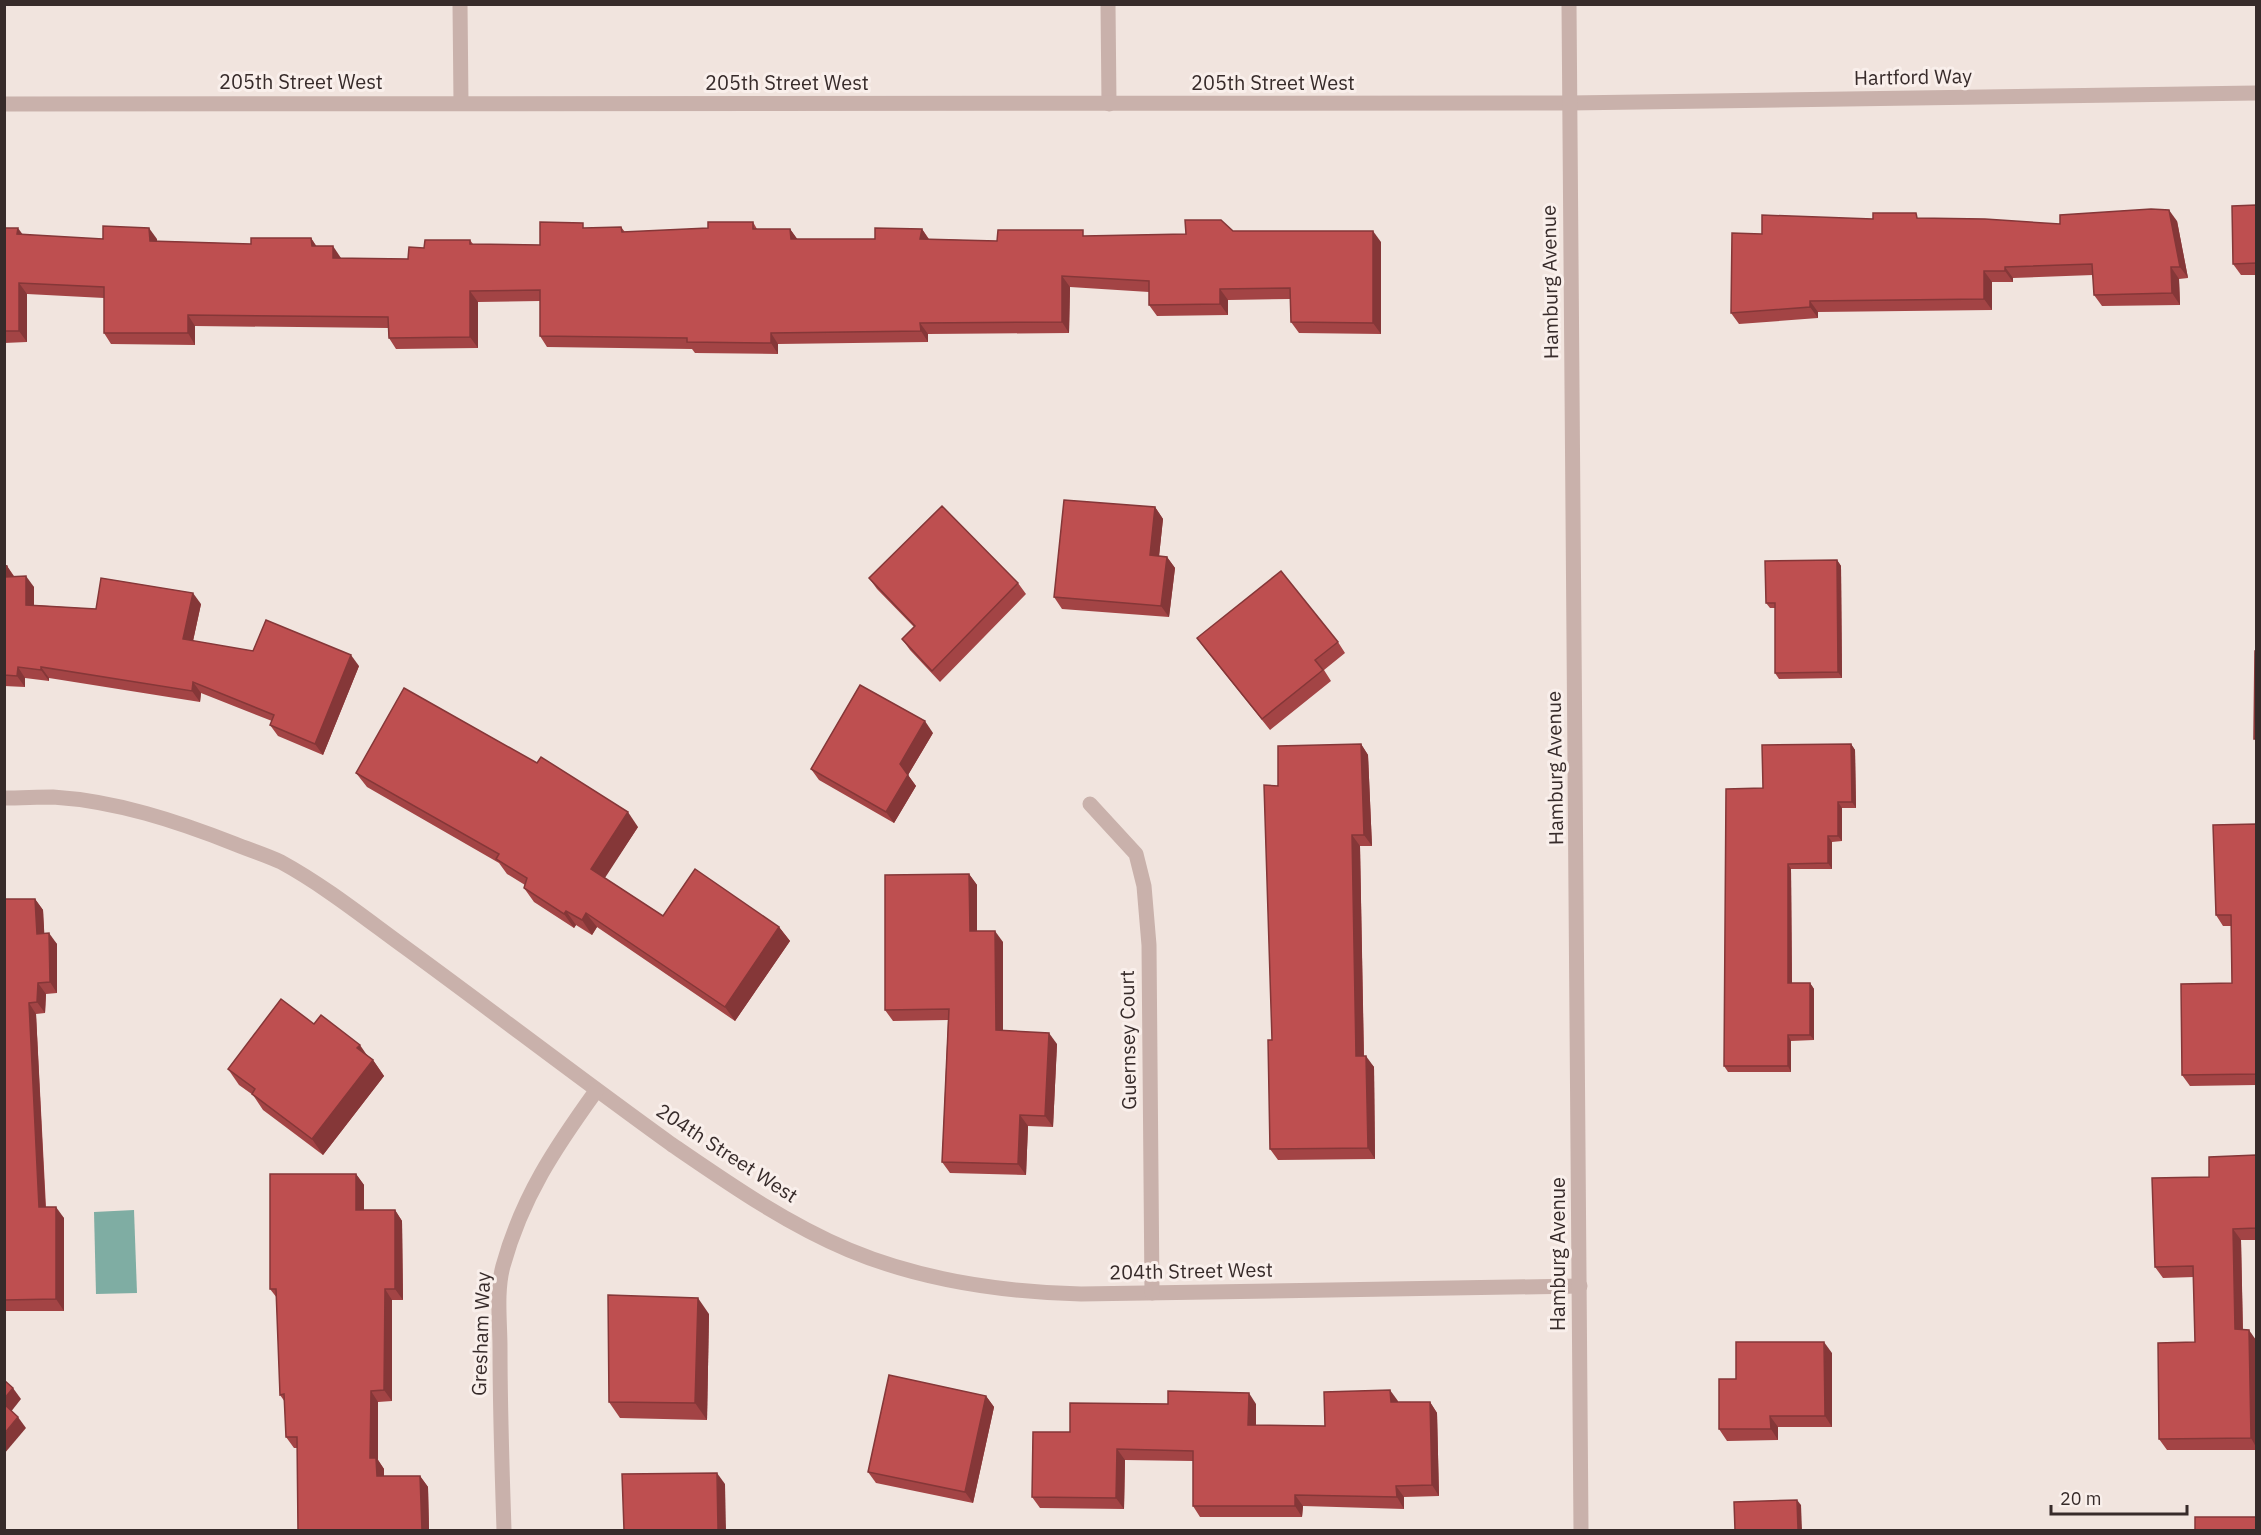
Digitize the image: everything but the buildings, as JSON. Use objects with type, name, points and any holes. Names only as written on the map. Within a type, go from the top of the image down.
[{"type":"street","points":[[460,4],[461,103]]},
{"type":"street","points":[[1108,4],[1109,104]]},
{"type":"street","name":"Hamburg Avenue","points":[[1569,4],[1581,1530]]},
{"type":"street","name":"Hartford Way","points":[[1569,103],[2256,93]]},
{"type":"street","name":"205th Street West","points":[[4,104],[1569,103]]},
{"type":"street","name":"204th Street West","points":[[4,798],[53,797],[99,803],[152,815],[191,826],[279,862],[314,882],[470,994],[596,1090],[740,1192],[849,1250],[927,1276],[982,1287],[1029,1293],[1580,1286]]},
{"type":"street","name":"Guernsey Court","points":[[1090,804],[1136,855],[1144,885],[1149,945],[1152,1293]]},
{"type":"street","name":"Gresham Way","points":[[504,1530],[500,1376],[502,1269],[525,1203],[542,1170],[596,1090]]},
{"type":"water","points":[[134,1210],[137,1293],[96,1294],[94,1212]]}]
